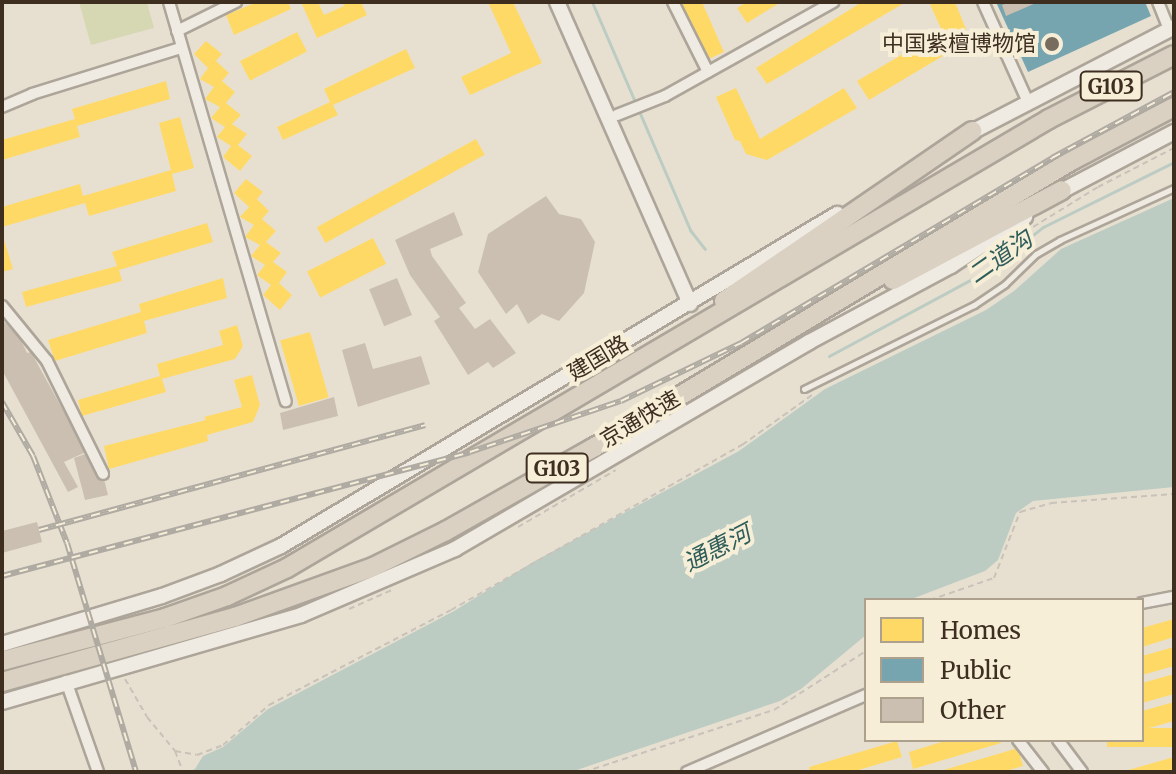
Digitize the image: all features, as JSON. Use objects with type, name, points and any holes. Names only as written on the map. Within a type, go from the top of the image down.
[{"type":"highway","name":"G103","points":[[2,661],[165,618],[227,596],[275,574],[1049,119],[1174,55]]},
{"type":"highway","name":"京通快速","points":[[2,682],[235,617],[373,567],[446,531],[593,448],[1071,161],[1174,107]]},
{"type":"highway","points":[[668,345],[744,285],[972,131]]},
{"type":"highway","points":[[803,321],[897,278],[1062,190]]},
{"type":"main road","points":[[557,2],[694,301]]},
{"type":"main road","points":[[567,2],[624,113],[694,301]]},
{"type":"main road","name":"建国路","points":[[2,644],[162,596],[221,574],[281,546],[694,301],[972,131],[1171,28]]},
{"type":"main road","points":[[2,702],[66,681],[239,635],[353,595],[455,549],[519,515],[809,342],[951,266],[1062,190],[1174,132]]},
{"type":"main road","points":[[353,595],[446,531]]},
{"type":"street","points":[[169,2],[286,401]]},
{"type":"street","points":[[177,31],[236,2]]},
{"type":"street","points":[[673,2],[708,72]]},
{"type":"street","points":[[624,113],[653,102],[833,2]]},
{"type":"street","points":[[983,2],[1028,102]]},
{"type":"street","points":[[1158,2],[1171,28]]},
{"type":"street","points":[[2,107],[32,94],[181,48]]},
{"type":"street","points":[[2,306],[47,361],[79,418],[103,474]]},
{"type":"street","points":[[1144,603],[1174,597]]},
{"type":"street","points":[[66,681],[98,772]]},
{"type":"street","points":[[687,772],[864,696]]},
{"type":"street","points":[[1020,742],[1043,772]]},
{"type":"street","points":[[1060,742],[1082,772]]},
{"type":"lane","points":[[804,389],[974,305],[1005,284],[1036,254],[1060,240],[1174,188]]},
{"type":"path","points":[[175,751],[197,755],[223,745],[269,705],[451,610],[742,445],[802,404],[813,394],[814,383]]},
{"type":"path","points":[[936,598],[994,578],[1020,512],[1051,503],[1174,494]]},
{"type":"path","points":[[584,772],[774,710],[864,652]]},
{"type":"path","points":[[124,677],[147,717],[175,751],[183,772]]},
{"type":"green space","points":[[79,2],[147,2],[154,28],[91,45]]},
{"type":"water","name":"通惠河","points":[[1174,198],[1174,487],[1033,501],[1016,513],[998,560],[985,571],[914,598],[864,598],[864,637],[801,689],[780,701],[571,772],[188,772],[195,769],[203,756],[223,747],[268,709],[454,611],[533,562],[739,451],[825,389],[986,310],[1014,291],[1061,249]]},
{"type":"building: Homes","points":[[257,2],[288,2],[291,9],[234,35],[226,15]]},
{"type":"building: Homes","points":[[301,2],[318,2],[324,15],[344,6],[342,2],[361,2],[367,15],[317,38]]},
{"type":"building: Homes","points":[[488,2],[513,2],[542,63],[470,95],[461,77],[511,53]]},
{"type":"building: Homes","points":[[676,2],[702,2],[724,52],[704,61]]},
{"type":"building: Homes","points":[[747,2],[781,2],[747,23],[737,8]]},
{"type":"building: Homes","points":[[862,2],[906,2],[767,84],[756,68]]},
{"type":"building: Homes","points":[[929,2],[955,2],[966,29],[958,47],[869,100],[857,81],[942,31]]},
{"type":"building: Homes","points":[[297,32],[307,52],[250,81],[240,61]]},
{"type":"building: Homes","points":[[206,41],[222,54],[216,61],[229,73],[222,81],[235,92],[226,103],[241,115],[232,124],[247,134],[238,145],[252,156],[240,171],[223,157],[231,146],[217,137],[225,127],[211,118],[220,107],[205,99],[214,87],[200,79],[208,68],[194,54]]},
{"type":"building: Homes","points":[[406,49],[415,68],[333,105],[338,115],[283,140],[277,127],[330,102],[324,89]]},
{"type":"building: Homes","points":[[166,81],[170,99],[77,126],[80,137],[2,160],[2,140],[75,119],[72,109]]},
{"type":"building: Homes","points":[[736,88],[760,139],[844,88],[857,108],[767,160],[746,154],[740,141],[735,140],[716,97]]},
{"type":"building: Homes","points":[[180,117],[194,168],[172,174],[176,191],[89,216],[85,203],[2,227],[2,207],[80,184],[83,196],[171,170],[159,123]]},
{"type":"building: Homes","points":[[476,139],[485,155],[326,243],[317,227]]},
{"type":"building: Homes","points":[[246,179],[263,192],[257,199],[269,211],[262,219],[276,231],[266,242],[281,253],[273,262],[287,272],[279,283],[292,295],[280,310],[263,295],[271,285],[257,275],[265,265],[251,256],[260,245],[245,237],[254,225],[240,217],[249,207],[234,193]]},
{"type":"building: Homes","points":[[207,223],[213,242],[119,270],[122,281],[26,307],[22,292],[117,266],[112,252]]},
{"type":"building: Homes","points":[[2,233],[13,269],[2,272]]},
{"type":"building: Homes","points":[[373,238],[386,264],[320,297],[307,272]]},
{"type":"building: Homes","points":[[223,278],[227,298],[144,321],[147,333],[55,361],[48,340],[141,312],[139,304]]},
{"type":"building: Homes","points":[[237,325],[243,346],[235,359],[162,379],[166,392],[82,416],[78,400],[160,376],[157,364],[223,345],[219,331]]},
{"type":"building: Homes","points":[[310,332],[329,397],[299,406],[280,341]]},
{"type":"building: Homes","points":[[252,375],[260,405],[253,422],[207,435],[208,441],[109,469],[104,446],[206,420],[204,417],[242,407],[234,380]]},
{"type":"building: Homes","points":[[1174,619],[1174,637],[1144,646],[1144,627]]},
{"type":"building: Homes","points":[[1174,647],[1174,666],[1144,674],[1144,655]]},
{"type":"building: Homes","points":[[1174,674],[1174,694],[1144,702],[1144,682]]},
{"type":"building: Homes","points":[[1174,702],[1174,721],[1144,729],[1144,710]]},
{"type":"building: Homes","points":[[1144,728],[1174,728],[1174,747],[1107,747],[1107,742],[1144,742]]},
{"type":"building: Homes","points":[[894,742],[897,742],[902,757],[852,772],[810,772],[809,767]]},
{"type":"building: Homes","points":[[942,742],[1001,743],[913,769],[909,752]]},
{"type":"building: Homes","points":[[1018,748],[1023,766],[1002,772],[937,772]]},
{"type":"building: Homes","points":[[1174,757],[1174,772],[1125,772],[1125,771]]},
{"type":"building: Public","name":"中国紫檀博物馆","points":[[996,2],[1145,2],[1151,16],[1028,72]]},
{"type":"building: Other","points":[[1038,2],[1006,16],[1002,5]]},
{"type":"building: Other","points":[[546,196],[559,214],[581,219],[595,242],[584,293],[559,321],[542,314],[528,324],[517,304],[506,314],[478,272],[488,234]]},
{"type":"building: Other","points":[[454,212],[463,235],[430,249],[432,256],[466,303],[459,308],[475,329],[490,319],[516,353],[493,368],[488,362],[468,375],[434,321],[440,317],[410,275],[395,240]]},
{"type":"building: Other","points":[[397,278],[412,315],[384,326],[369,289]]},
{"type":"building: Other","points":[[2,320],[19,336],[27,353],[31,352],[86,452],[64,462],[78,487],[68,492],[2,370]]},
{"type":"building: Other","points":[[365,343],[373,369],[421,356],[430,384],[358,407],[342,350]]},
{"type":"building: Other","points":[[334,397],[338,416],[283,430],[280,413]]},
{"type":"building: Other","points":[[88,453],[94,472],[102,471],[108,495],[85,500],[74,458]]},
{"type":"building: Other","points":[[37,522],[42,542],[2,553],[2,531]]},
{"type":"waterway","name":"二道沟","points":[[592,2],[690,230],[705,249]]},
{"type":"waterway","name":"二道沟","points":[[829,356],[987,271],[1043,227],[1174,162]]},
{"type":"railway","points":[[2,576],[470,452],[621,401],[741,343],[1052,158],[1174,92]]},
{"type":"railway","points":[[2,402],[33,456],[67,543],[136,772]]},
{"type":"railway","points":[[39,530],[425,425]]},
{"type":"place","name":"中国紫檀博物馆","points":[[1052,44]]}]
